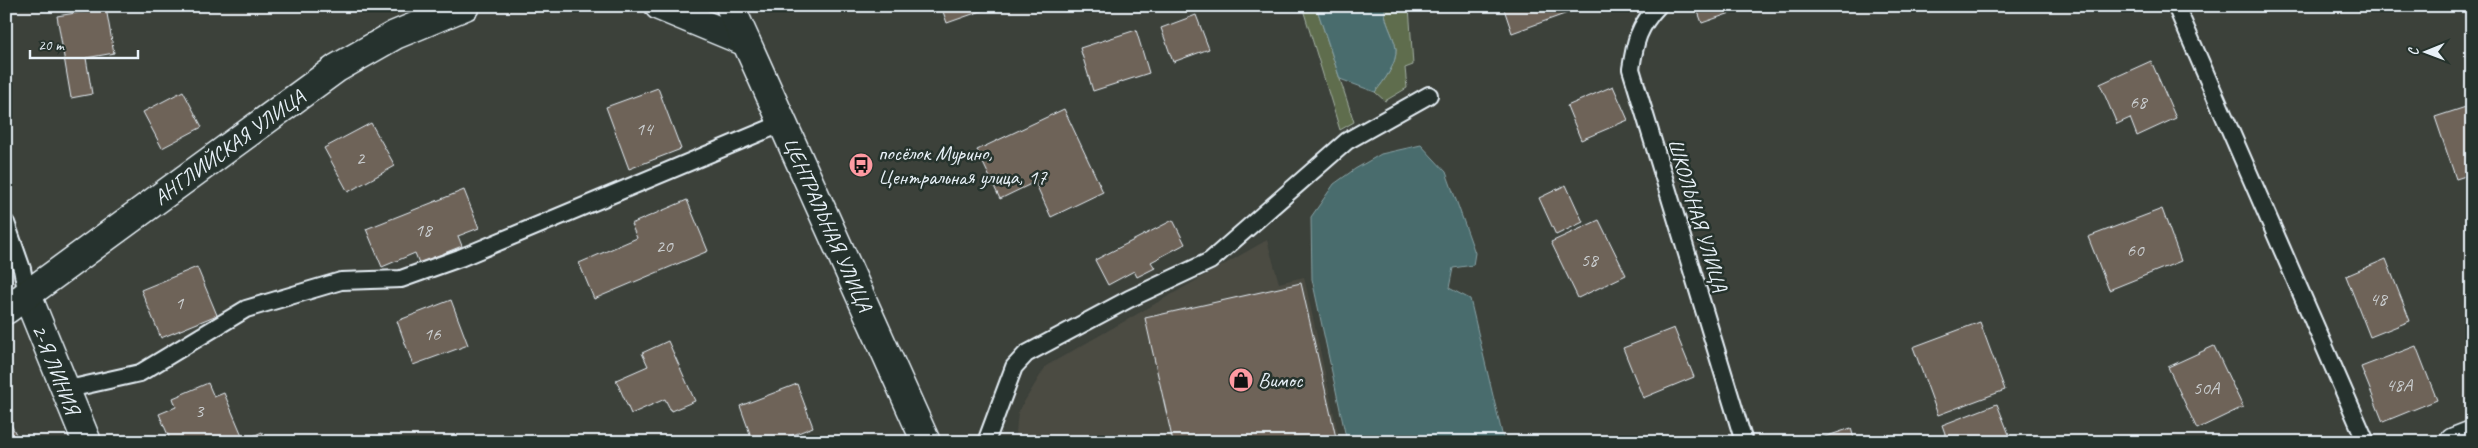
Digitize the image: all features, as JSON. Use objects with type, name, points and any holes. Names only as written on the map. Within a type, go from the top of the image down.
[{"type":"street","name":"АНГЛИЙСКАЯ УЛИЦА","points":[[17,302],[337,68],[395,35],[465,6]]},
{"type":"street","points":[[659,6],[746,42]]},
{"type":"street","name":"ЦЕНТРАЛЬНАЯ УЛИЦА","points":[[730,6],[926,442]]},
{"type":"street","name":"2-Я ЛИНИЯ","points":[[17,302],[64,390],[87,442]]},
{"type":"street","points":[[2454,442],[2472,435]]},
{"type":"lane","name":"ШКОЛЬНАЯ УЛИЦА","points":[[1658,6],[1644,20],[1636,39],[1631,69],[1744,442]]},
{"type":"lane","points":[[2176,6],[2366,442]]},
{"type":"lane","points":[[986,442],[1014,367],[1026,354],[1129,299],[1210,260],[1347,140],[1429,95]]},
{"type":"lane","points":[[64,390],[140,373],[246,309],[341,281],[401,279],[460,258],[783,122]]},
{"type":"lane","points":[[6,223],[22,269],[17,302]]},
{"type":"shaded area","points":[[1267,240],[1279,283],[1304,277],[1340,442],[1015,442],[1018,412],[1046,366]]},
{"type":"green space","points":[[1302,6],[1316,6],[1354,122],[1340,130]]},
{"type":"green space","points":[[1385,6],[1409,6],[1413,65],[1405,68],[1407,88],[1385,101],[1375,92],[1386,78],[1392,66],[1396,49],[1387,23]]},
{"type":"water","points":[[1316,6],[1385,6],[1387,23],[1395,44],[1396,55],[1389,72],[1375,92],[1340,79]]},
{"type":"water","points":[[1421,145],[1446,172],[1475,253],[1473,265],[1453,268],[1449,288],[1470,299],[1504,442],[1347,442],[1312,279],[1311,217],[1334,184],[1355,169],[1381,154]]},
{"type":"building","points":[[941,6],[986,6],[987,9],[947,23]]},
{"type":"building","points":[[1503,6],[1571,6],[1573,11],[1512,33]]},
{"type":"building","points":[[1696,6],[1742,6],[1742,9],[1702,23]]},
{"type":"building","points":[[106,8],[114,53],[86,58],[92,94],[71,98],[57,16]]},
{"type":"building","points":[[1196,15],[1209,49],[1173,62],[1161,28]]},
{"type":"building","points":[[1136,30],[1149,73],[1093,91],[1080,48]]},
{"type":"building","points":[[2151,61],[2176,118],[2137,136],[2130,118],[2117,124],[2100,84]]},
{"type":"building","points":[[1613,86],[1628,120],[1581,140],[1567,106]]},
{"type":"building","points":[[658,88],[681,149],[629,169],[606,107]]},
{"type":"building","points":[[183,91],[202,127],[162,148],[143,112]]},
{"type":"building","points":[[2472,105],[2472,174],[2456,179],[2435,117]]},
{"type":"building","points":[[1064,109],[1103,192],[1051,217],[1035,182],[1000,199],[977,150]]},
{"type":"building","points":[[371,123],[395,166],[348,192],[324,148]]},
{"type":"building","points":[[1566,185],[1583,222],[1556,235],[1539,198]]},
{"type":"building","points":[[464,190],[479,228],[458,236],[462,246],[419,263],[415,253],[382,267],[366,229]]},
{"type":"building","points":[[687,200],[708,251],[594,299],[579,263],[637,238],[631,224]]},
{"type":"building","points":[[2162,209],[2181,261],[2109,290],[2088,237]]},
{"type":"building","points":[[1173,220],[1185,244],[1151,262],[1155,268],[1137,277],[1134,271],[1108,285],[1095,260]]},
{"type":"building","points":[[1599,220],[1626,275],[1578,298],[1551,242]]},
{"type":"building","points":[[2386,259],[2410,321],[2370,337],[2346,276]]},
{"type":"building","points":[[197,267],[217,315],[161,338],[141,290]]},
{"type":"building","name":"Вимос","points":[[1301,283],[1337,442],[1173,442],[1145,318]]},
{"type":"building","points":[[451,300],[468,345],[413,365],[397,321]]},
{"type":"building","points":[[1980,322],[2005,390],[1938,415],[1913,347]]},
{"type":"building","points":[[1674,328],[1694,377],[1643,398],[1623,348]]},
{"type":"building","points":[[668,341],[695,401],[671,411],[665,399],[631,414],[616,380],[648,366],[642,353]]},
{"type":"building","points":[[2214,346],[2243,407],[2197,429],[2168,367]]},
{"type":"building","points":[[2416,346],[2437,400],[2383,422],[2361,367]]},
{"type":"building","points":[[208,383],[214,397],[224,393],[244,440],[262,432],[266,442],[171,442],[159,414],[176,407],[173,398]]},
{"type":"building","points":[[797,384],[813,427],[776,442],[753,442],[740,406]]},
{"type":"building","points":[[1997,404],[2012,442],[1948,442],[1942,425]]},
{"type":"building","points":[[6,415],[20,442],[6,442]]},
{"type":"building","points":[[1851,428],[1855,442],[1810,442]]},
{"type":"place","name":"посёлок Мурино, Центральная улица, 17","points":[[861,165]]},
{"type":"place","name":"Вимос","points":[[1241,380]]}]
